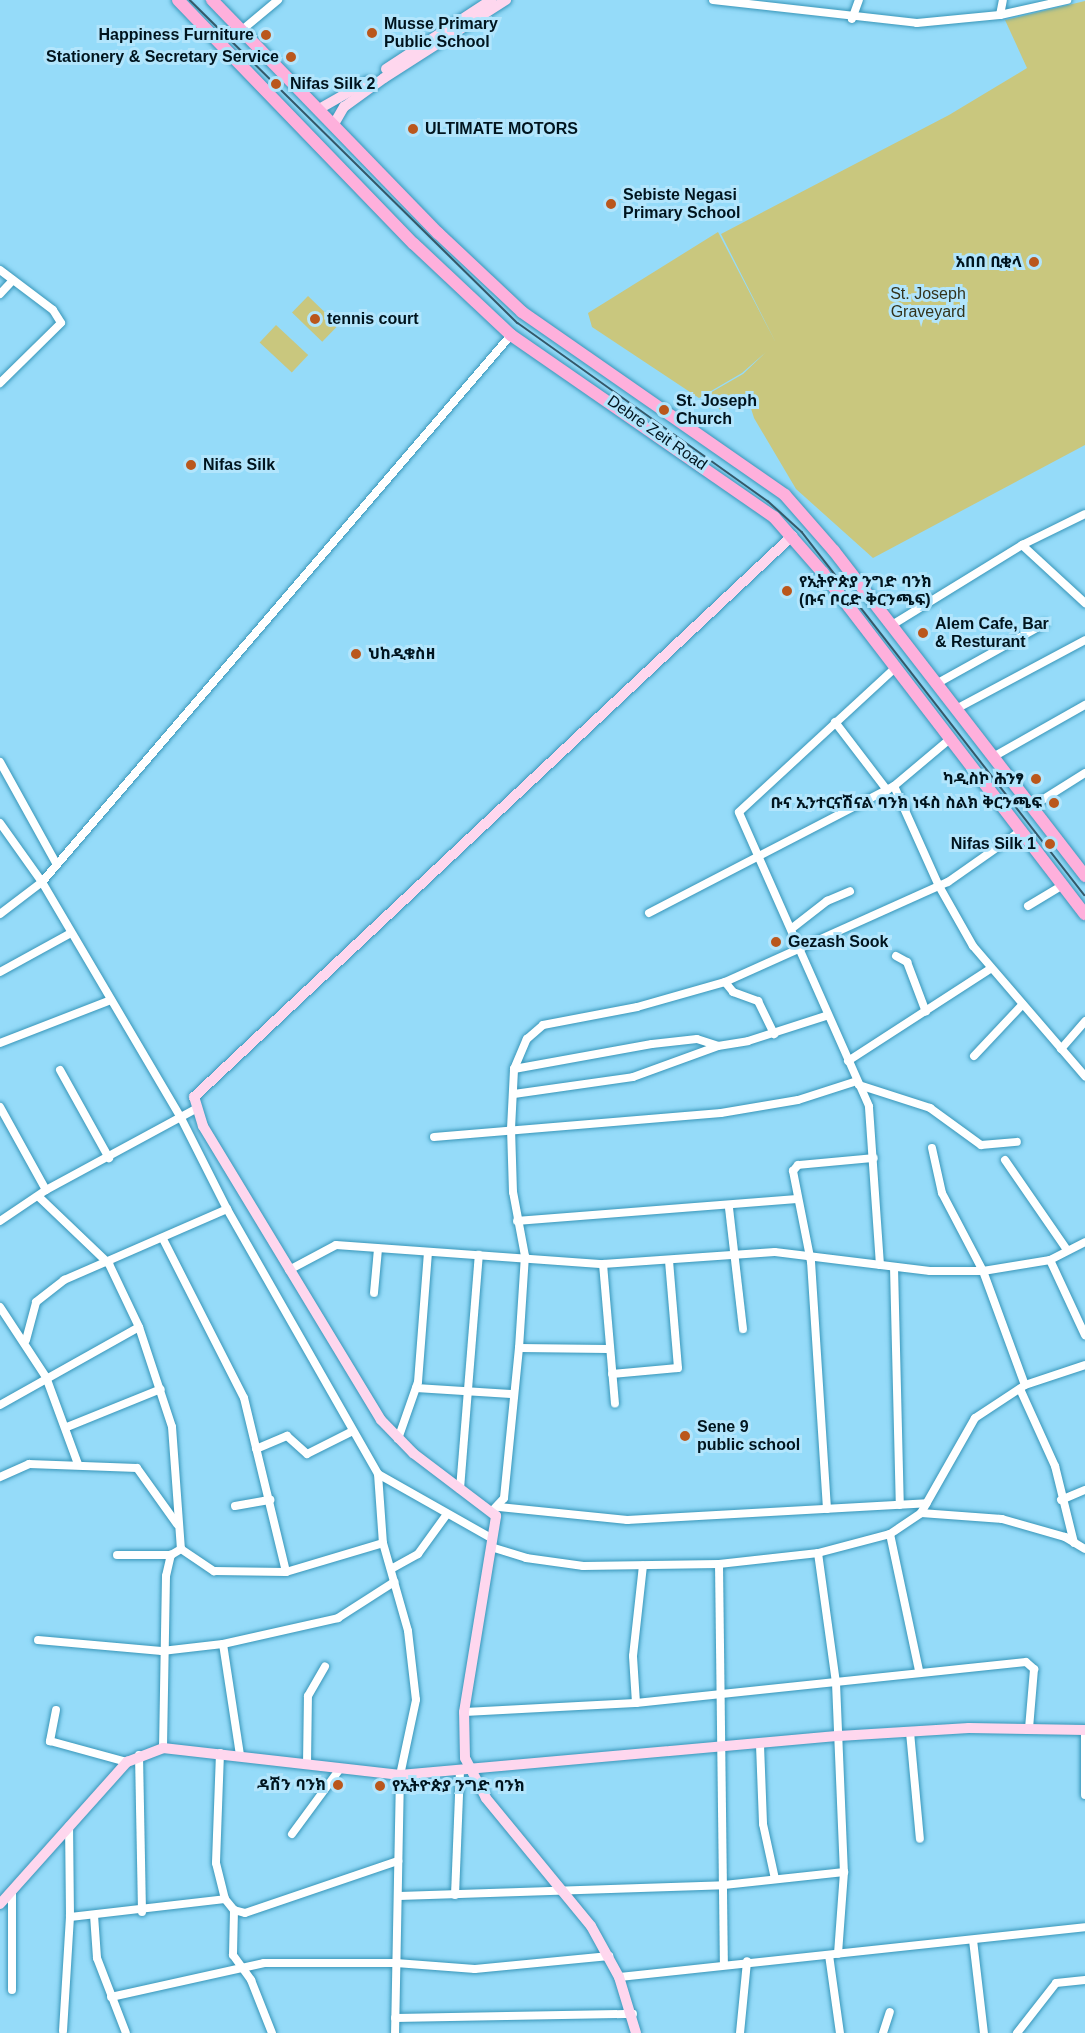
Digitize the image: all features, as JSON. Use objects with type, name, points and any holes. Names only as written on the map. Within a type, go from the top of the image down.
[{"type":"main road","name":"Debre Zeit Road","points":[[178,0],[406,237],[511,335],[756,502],[792,536],[896,667],[1085,914]]},
{"type":"main road","points":[[334,124],[344,107],[491,0]]},
{"type":"main road","points":[[320,109],[506,0]]},
{"type":"main road","name":"Debre Zeit Road","points":[[220,3],[242,30],[522,312],[785,495],[892,625],[1085,876]]},
{"type":"main road","points":[[636,2033],[633,2014],[609,1956],[564,1892],[465,1771],[464,1712],[496,1509],[460,1489],[398,1439],[361,1392],[195,1110],[200,1088],[792,536]]},
{"type":"main road","points":[[0,1904],[127,1762],[139,1754],[163,1748],[240,1755],[339,1770],[400,1775],[721,1749],[839,1736],[1029,1729],[1085,1730]]},
{"type":"street","points":[[242,30],[278,0]]},
{"type":"street","points":[[713,0],[768,4],[852,19],[917,23],[1000,15],[1067,0]]},
{"type":"street","points":[[852,19],[859,0]]},
{"type":"street","points":[[1000,15],[1003,0]]},
{"type":"street","points":[[0,270],[53,310],[60,323],[0,384]]},
{"type":"street","points":[[0,294],[13,280]]},
{"type":"street","points":[[0,914],[42,882],[56,863],[157,751],[511,335]]},
{"type":"street","points":[[892,625],[1022,545],[1085,514]]},
{"type":"street","points":[[1022,545],[1085,603]]},
{"type":"street","points":[[936,684],[1044,624]]},
{"type":"street","points":[[956,710],[1085,640]]},
{"type":"street","points":[[880,1265],[874,1158],[868,1106],[826,1016],[739,812],[896,667]]},
{"type":"street","points":[[993,757],[1085,705]]},
{"type":"street","points":[[835,722],[890,788],[939,886],[990,969],[1085,1076]]},
{"type":"street","points":[[649,913],[890,788],[951,738]]},
{"type":"street","points":[[0,762],[56,863]]},
{"type":"street","points":[[1031,807],[1085,773]]},
{"type":"street","points":[[0,823],[42,882],[180,1118],[227,1209],[378,1474],[383,1543],[408,1631],[416,1700],[400,1775],[395,2033]]},
{"type":"street","points":[[496,1509],[504,1498],[511,1394],[519,1348],[525,1256],[517,1221],[511,1129],[514,1069],[527,1039],[543,1025],[637,1007],[725,982],[939,886],[1022,830]]},
{"type":"street","points":[[1028,906],[1063,885]]},
{"type":"street","points":[[790,929],[827,901],[850,891]]},
{"type":"street","points":[[0,972],[71,933]]},
{"type":"street","points":[[896,956],[908,962],[926,1012]]},
{"type":"street","points":[[848,1061],[990,969]]},
{"type":"street","points":[[725,982],[733,992],[758,1001],[774,1034]]},
{"type":"street","points":[[0,1043],[111,1000]]},
{"type":"street","points":[[974,1056],[1023,1004]]},
{"type":"street","points":[[514,1094],[633,1077],[669,1068],[718,1046],[774,1034],[826,1016]]},
{"type":"street","points":[[1061,1048],[1085,1021]]},
{"type":"street","points":[[514,1069],[652,1044],[697,1039],[718,1046]]},
{"type":"street","points":[[60,1070],[109,1158]]},
{"type":"street","points":[[434,1137],[721,1113],[798,1100],[858,1083],[930,1108],[981,1145],[1017,1142]]},
{"type":"street","points":[[0,1107],[46,1190]]},
{"type":"street","points":[[0,1221],[39,1197],[46,1190],[195,1110]]},
{"type":"street","points":[[932,1148],[942,1193],[983,1271],[1023,1387],[1052,1459],[1074,1543]]},
{"type":"street","points":[[827,1509],[809,1254],[796,1199],[794,1171],[798,1165],[874,1158]]},
{"type":"street","points":[[1005,1160],[1067,1250]]},
{"type":"street","points":[[39,1197],[109,1264],[139,1327],[161,1389],[177,1451],[178,1525],[181,1549],[214,1571],[286,1572],[383,1543]]},
{"type":"street","points":[[517,1221],[729,1208],[796,1199]]},
{"type":"street","points":[[729,1208],[743,1329]]},
{"type":"street","points":[[26,1340],[31,1313],[46,1292],[227,1209]]},
{"type":"street","points":[[163,1239],[244,1398],[286,1572]]},
{"type":"street","points":[[288,1270],[336,1245],[428,1253],[525,1256],[603,1264],[734,1254],[809,1254],[894,1268],[983,1271],[1050,1260],[1085,1242]]},
{"type":"street","points":[[374,1293],[378,1249]]},
{"type":"street","points":[[398,1439],[416,1388],[428,1253]]},
{"type":"street","points":[[460,1489],[479,1255]]},
{"type":"street","points":[[612,1374],[678,1368],[669,1260]]},
{"type":"street","points":[[1050,1260],[1085,1335]]},
{"type":"street","points":[[603,1264],[608,1349],[615,1403]]},
{"type":"street","points":[[894,1268],[900,1505]]},
{"type":"street","points":[[0,1307],[26,1340],[46,1377],[68,1427],[78,1464]]},
{"type":"street","points":[[0,1406],[46,1377],[139,1327]]},
{"type":"street","points":[[519,1348],[608,1349]]},
{"type":"street","points":[[378,1474],[492,1543],[526,1558],[584,1566],[643,1566],[719,1564],[818,1553],[890,1534],[921,1513],[975,1418],[1023,1387],[1085,1365]]},
{"type":"street","points":[[416,1388],[511,1394]]},
{"type":"street","points":[[68,1427],[161,1389]]},
{"type":"street","points":[[256,1449],[287,1436],[307,1454],[352,1431]]},
{"type":"street","points":[[0,1477],[29,1464],[78,1464],[137,1468],[178,1525]]},
{"type":"street","points":[[1061,1500],[1085,1490]]},
{"type":"street","points":[[235,1506],[270,1500]]},
{"type":"street","points":[[496,1509],[627,1520],[927,1503]]},
{"type":"street","points":[[921,1513],[992,1517],[1031,1525],[1085,1549]]},
{"type":"street","points":[[391,1569],[418,1554],[447,1514]]},
{"type":"street","points":[[890,1534],[919,1670]]},
{"type":"street","points":[[117,1555],[171,1555],[181,1549]]},
{"type":"street","points":[[818,1553],[836,1683],[839,1736],[844,1872],[838,1954]]},
{"type":"street","points":[[163,1748],[162,1651],[171,1555]]},
{"type":"street","points":[[719,1564],[724,1964]]},
{"type":"street","points":[[636,1703],[633,1656],[643,1566]]},
{"type":"street","points":[[38,1640],[162,1651],[223,1644],[338,1618],[394,1582]]},
{"type":"street","points":[[223,1644],[240,1755]]},
{"type":"street","points":[[464,1712],[636,1703],[720,1691],[836,1683],[919,1670],[1032,1664],[1029,1729]]},
{"type":"street","points":[[307,1764],[308,1696],[325,1667]]},
{"type":"street","points":[[56,1710],[50,1741],[127,1762]]},
{"type":"street","points":[[1085,1730],[1085,1795]]},
{"type":"street","points":[[910,1732],[920,1839]]},
{"type":"street","points":[[760,1745],[763,1824],[775,1880]]},
{"type":"street","points":[[220,1753],[216,1863],[225,1899],[234,1911],[233,1955],[251,1980],[272,2033]]},
{"type":"street","points":[[139,1754],[142,1912]]},
{"type":"street","points":[[292,1834],[339,1770]]},
{"type":"street","points":[[455,1895],[465,1771]]},
{"type":"street","points":[[63,2031],[70,1917],[69,1826]]},
{"type":"street","points":[[234,1911],[245,1913],[398,1861]]},
{"type":"street","points":[[399,1896],[724,1885],[844,1872]]},
{"type":"street","points":[[12,1891],[12,1990]]},
{"type":"street","points":[[70,1917],[142,1912],[225,1899]]},
{"type":"street","points":[[94,1915],[97,1958],[126,2033]]},
{"type":"street","points":[[619,1977],[747,1961],[829,1955],[1085,1927]]},
{"type":"street","points":[[973,1940],[984,2033]]},
{"type":"street","points":[[829,1955],[840,2033]]},
{"type":"street","points":[[111,1997],[241,1968],[304,1960],[396,1963],[475,1969],[609,1956]]},
{"type":"street","points":[[740,2033],[747,1961]]},
{"type":"street","points":[[1017,2033],[1056,1983],[1085,1980]]},
{"type":"street","points":[[883,2033],[890,2012]]},
{"type":"street","points":[[395,2018],[633,2014]]},
{"type":"green space","name":"St. Joseph Graveyard","points":[[1085,1],[1085,445],[873,558],[796,489],[754,418],[748,399],[720,410],[710,393],[743,374],[766,352],[742,373],[699,398],[592,327],[588,313],[718,232],[776,343],[721,234],[949,115],[1027,68],[1005,20]]},
{"type":"green space","name":"tennis court","points":[[308,296],[338,325],[322,342],[292,313]]},
{"type":"green space","points":[[276,325],[308,355],[292,373],[260,343]]},
{"type":"tram line","points":[[190,0],[518,323],[768,501],[802,532],[1085,895]]},
{"type":"place","name":"Musse Primary Public School","points":[[372,33]]},
{"type":"place","name":"Happiness Furniture","points":[[266,35]]},
{"type":"place","name":"Stationery & Secretary Service","points":[[291,57]]},
{"type":"place","name":"Nifas Silk 2","points":[[276,84]]},
{"type":"place","name":"ULTIMATE MOTORS","points":[[413,129]]},
{"type":"place","name":"Sebiste Negasi Primary School","points":[[611,204]]},
{"type":"place","name":"አበበ ቢቂላ","points":[[1034,262]]},
{"type":"place","name":"tennis court","points":[[315,319]]},
{"type":"place","name":"St. Joseph Church","points":[[664,410]]},
{"type":"place","name":"Nifas Silk","points":[[191,465]]},
{"type":"place","name":"የኢትዮጵያ ንግድ ባንክ (ቡና ቦርድ ቅርንጫፍ)","points":[[787,591]]},
{"type":"place","name":"Alem Cafe, Bar & Resturant","points":[[923,633]]},
{"type":"place","name":"ህከዲቁስዘ","points":[[356,654]]},
{"type":"place","name":"ካዲስኮ ሕንፃ","points":[[1036,779]]},
{"type":"place","name":"ቡና ኢንተርናሽናል ባንክ ነፋስ ስልክ ቅርንጫፍ","points":[[1054,803]]},
{"type":"place","name":"Nifas Silk 1","points":[[1050,844]]},
{"type":"place","name":"Gezash Sook","points":[[776,942]]},
{"type":"place","name":"Sene 9 public school","points":[[685,1436]]},
{"type":"place","name":"ዳሽን ባንክ","points":[[338,1785]]},
{"type":"place","name":"የኢትዮጵያ ንግድ ባንክ","points":[[380,1786]]}]
